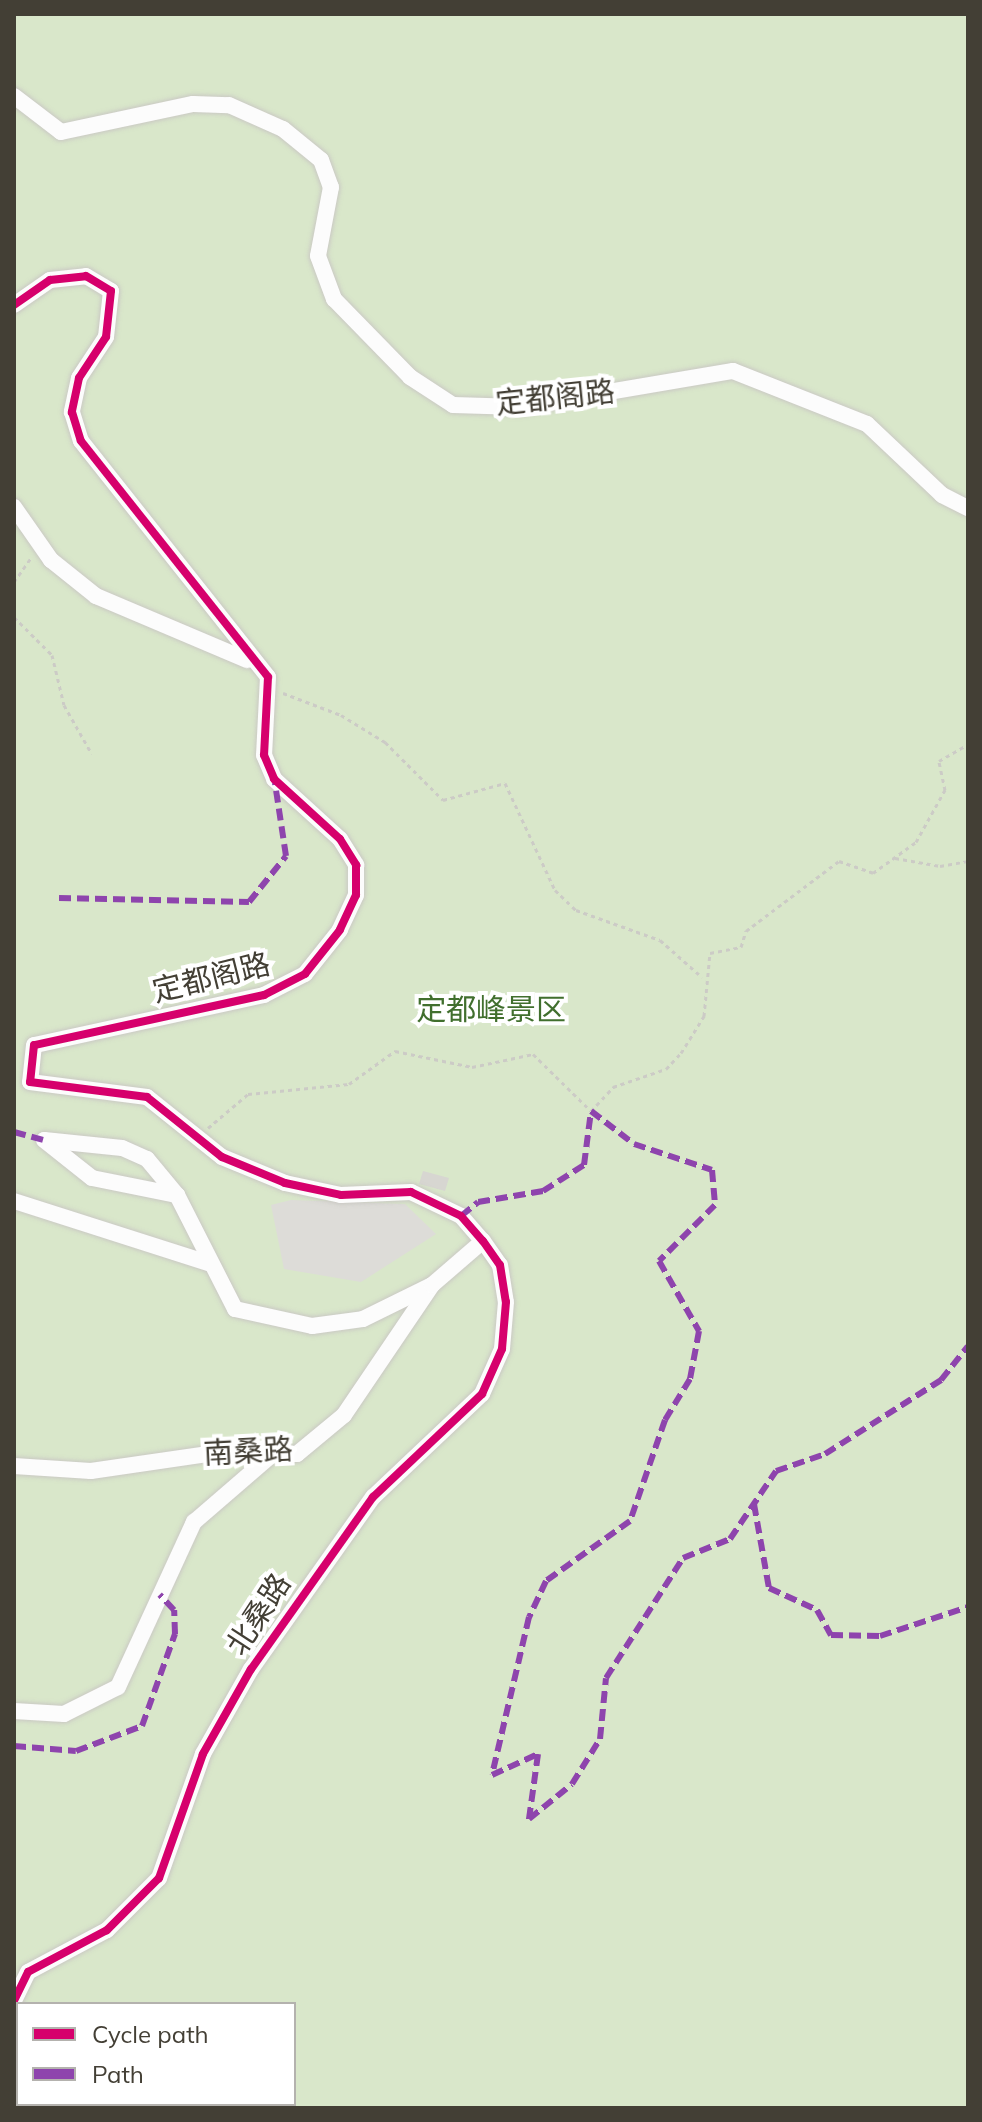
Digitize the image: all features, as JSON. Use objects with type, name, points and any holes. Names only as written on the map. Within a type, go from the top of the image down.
[{"type":"street","name":"定都阁路","points":[[14,96],[61,132],[193,104],[229,105],[283,129],[321,160],[331,187],[318,256],[334,299],[410,377],[453,405],[520,407],[733,371],[867,424],[942,495],[968,508]]},
{"type":"street","points":[[14,305],[50,280],[86,276],[111,291],[106,337],[79,378],[72,412],[81,441],[249,661],[268,677],[268,687]]},
{"type":"street","points":[[14,507],[40,545],[96,596],[249,661]]},
{"type":"street","name":"定都阁路","points":[[268,687],[264,755],[274,779],[340,839],[356,865],[356,895],[340,930],[305,974],[264,995],[34,1045],[27,1063],[30,1082],[147,1097],[222,1157],[285,1183],[341,1195],[411,1192],[461,1216],[483,1241]]},
{"type":"street","points":[[177,1195],[92,1178],[44,1140],[122,1148],[147,1159],[177,1195],[208,1263],[235,1309],[312,1326],[363,1319],[432,1285]]},
{"type":"street","points":[[14,1201],[208,1263]]},
{"type":"street","name":"南桑路","points":[[14,1466],[125,1469],[164,1457],[297,1454],[324,1438],[432,1285],[483,1241]]},
{"type":"street","name":"北桑路","points":[[14,2002],[28,1972],[51,1954],[107,1930],[140,1905],[159,1878],[203,1754],[312,1576],[373,1497],[482,1394],[502,1349],[506,1302],[500,1265],[483,1241]]},
{"type":"street","points":[[14,1711],[64,1714],[118,1687],[194,1522],[274,1453]]},
{"type":"path","points":[[14,582],[40,545]]},
{"type":"path","points":[[14,617],[52,655],[64,705],[92,754]]},
{"type":"path","points":[[268,687],[374,735],[443,800],[505,783],[555,890],[576,910],[660,940],[703,977]]},
{"type":"path","points":[[199,1136],[248,1094],[349,1084],[395,1051],[472,1067],[533,1054],[591,1111],[613,1087],[666,1069],[681,1053],[704,1016],[703,977],[710,953],[741,947],[746,931],[839,861],[873,873],[916,842],[945,790],[939,761],[968,744]]},
{"type":"path","points":[[895,858],[940,866],[968,861]]},
{"type":"green space","name":"定都峰景区","points":[[14,14],[968,14],[968,2108],[14,2108]]},
{"type":"shaded area","points":[[291,1200],[405,1204],[436,1234],[361,1282],[284,1269],[271,1205]]},
{"type":"building","points":[[423,1171],[449,1178],[445,1191],[419,1184]]},
{"type":"marked path","points":[[59,898],[249,902],[286,856],[275,783]]},
{"type":"marked path","points":[[591,1111],[634,1144],[712,1170],[715,1205],[659,1261],[699,1331],[690,1379],[665,1420],[630,1521],[546,1581],[529,1617],[492,1775],[538,1754],[529,1819],[572,1784],[600,1739],[606,1678],[683,1558],[730,1539],[776,1471],[825,1454],[941,1380],[968,1346]]},
{"type":"marked path","points":[[461,1216],[478,1202],[543,1191],[584,1165],[591,1111]]},
{"type":"marked path","points":[[14,1132],[44,1140]]},
{"type":"marked path","points":[[754,1504],[769,1588],[817,1610],[831,1635],[880,1636],[968,1607]]},
{"type":"marked path","points":[[14,1746],[76,1751],[142,1726],[175,1634],[174,1610],[160,1595]]},
{"type":"cycle path","points":[[14,305],[50,280],[86,276],[111,291],[106,337],[79,378],[72,412],[81,441],[268,677],[264,755],[274,779],[340,839],[356,865],[356,895],[340,930],[305,974],[264,995],[34,1045],[30,1082],[147,1097],[222,1157],[285,1183],[341,1195],[411,1192],[461,1216],[483,1241],[500,1265],[506,1302],[502,1349],[482,1394],[373,1497],[251,1669],[203,1754],[159,1878],[107,1930],[28,1972],[14,2001]]}]
